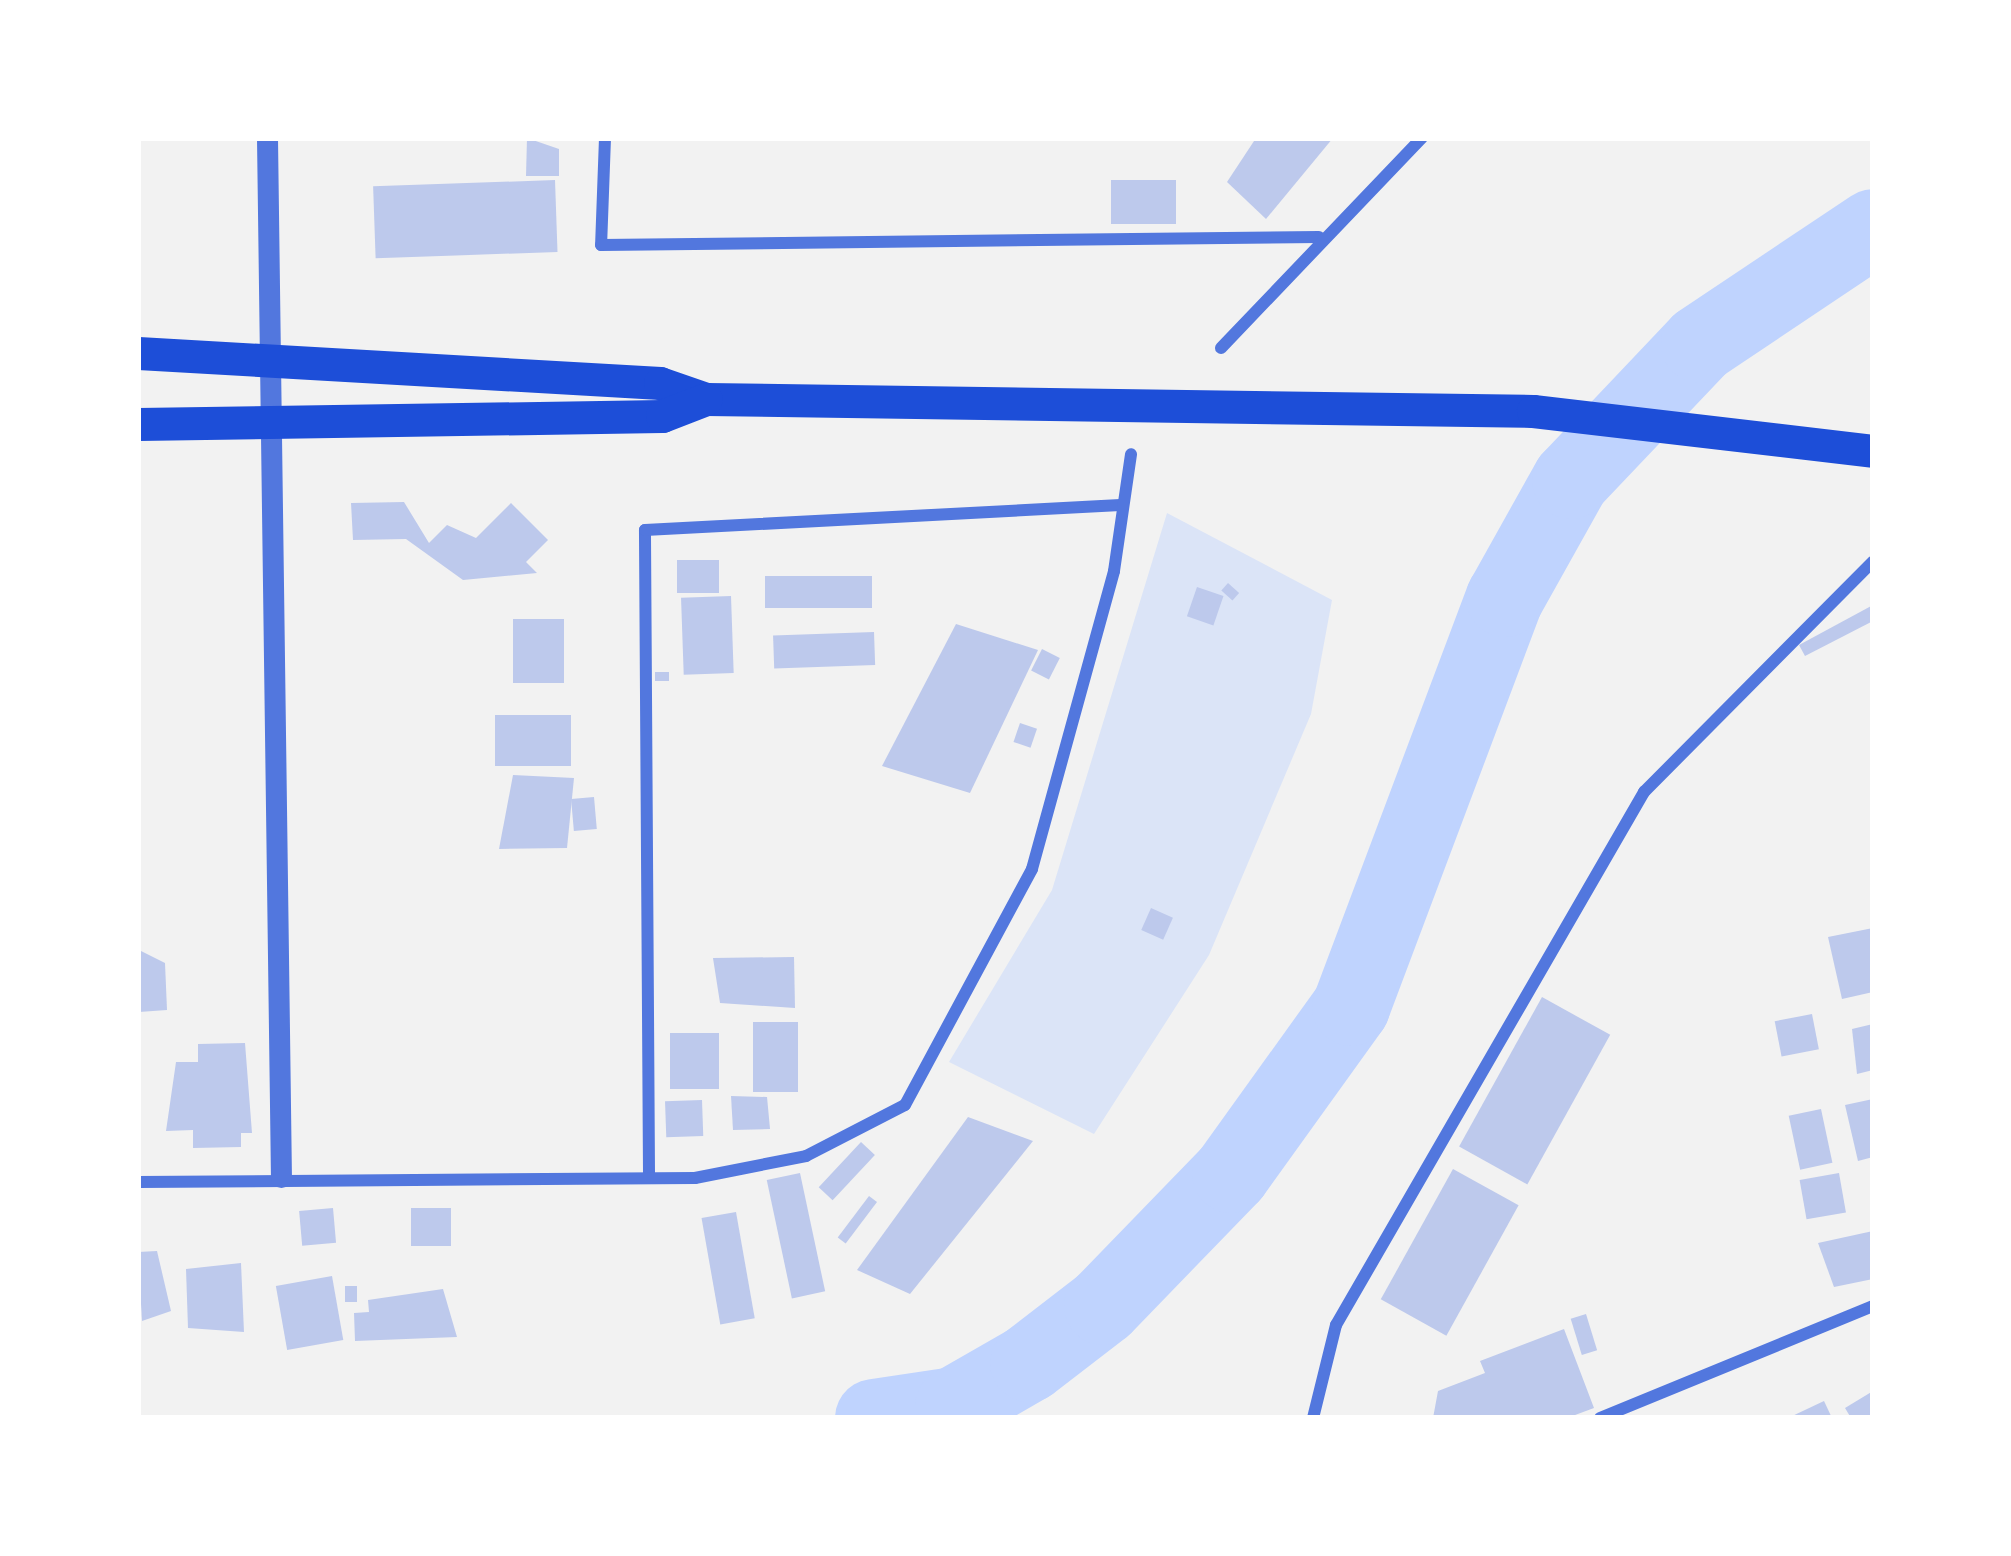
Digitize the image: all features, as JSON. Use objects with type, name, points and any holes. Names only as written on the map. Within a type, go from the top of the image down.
[{"type":"highway","points":[[138,353],[660,382],[706,399],[1533,411],[1873,451]]},
{"type":"highway","points":[[138,424],[662,416],[706,399]]},
{"type":"street","points":[[266,138],[281,1177]]},
{"type":"street","points":[[605,138],[601,245],[1319,237]]},
{"type":"street","points":[[1221,348],[1319,237],[1420,139]]},
{"type":"street","points":[[138,1181],[649,1173],[695,1178],[806,1156],[905,1105],[1032,869],[1114,571],[1131,454]]},
{"type":"street","points":[[649,1173],[645,530],[1120,505]]},
{"type":"street","points":[[1313,1418],[1336,1325],[1644,792],[1873,561]]},
{"type":"street","points":[[1600,1418],[1873,1306]]},
{"type":"shaded area","points":[[1167,513],[1332,600],[1311,714],[1209,955],[1094,1134],[949,1062],[1052,890]]},
{"type":"building","points":[[527,138],[559,149],[559,176],[526,176]]},
{"type":"building","points":[[1256,138],[1333,138],[1266,219],[1227,182]]},
{"type":"building","points":[[555,180],[558,252],[376,258],[373,186]]},
{"type":"building","points":[[1111,180],[1176,180],[1176,224],[1111,224]]},
{"type":"building","points":[[404,502],[429,543],[447,525],[476,538],[511,503],[548,540],[526,562],[537,573],[463,580],[406,539],[353,540],[351,503]]},
{"type":"building","points":[[677,560],[719,560],[719,593],[677,593]]},
{"type":"building","points":[[765,576],[872,576],[872,608],[765,608]]},
{"type":"building","points":[[1228,583],[1239,593],[1232,600],[1221,590]]},
{"type":"building","points":[[1197,587],[1223,596],[1213,625],[1187,616]]},
{"type":"building","points":[[731,596],[734,673],[684,675],[681,598]]},
{"type":"building","points":[[1873,605],[1873,621],[1805,656],[1799,645]]},
{"type":"building","points":[[513,619],[564,619],[564,683],[513,683]]},
{"type":"building","points":[[956,624],[1038,650],[970,793],[882,766]]},
{"type":"building","points":[[874,632],[875,665],[774,669],[773,636]]},
{"type":"building","points":[[1042,649],[1060,658],[1049,679],[1031,670]]},
{"type":"building","points":[[655,672],[669,672],[669,681],[655,681]]},
{"type":"building","points":[[495,715],[571,715],[571,766],[495,766]]},
{"type":"building","points":[[1020,723],[1037,729],[1031,748],[1013,742]]},
{"type":"building","points":[[513,775],[574,778],[567,848],[499,849]]},
{"type":"building","points":[[594,797],[597,829],[574,831],[571,799]]},
{"type":"building","points":[[1151,908],[1173,918],[1163,940],[1141,930]]},
{"type":"building","points":[[1873,928],[1873,992],[1842,999],[1828,937]]},
{"type":"building","points":[[139,950],[165,963],[167,1010],[139,1012]]},
{"type":"building","points":[[794,957],[795,1008],[720,1003],[713,958]]},
{"type":"building","points":[[1542,997],[1610,1035],[1527,1184],[1459,1147]]},
{"type":"building","points":[[1812,1014],[1819,1049],[1782,1057],[1775,1021]]},
{"type":"building","points":[[753,1022],[798,1022],[798,1092],[753,1092]]},
{"type":"building","points":[[1873,1024],[1873,1070],[1857,1074],[1852,1029]]},
{"type":"building","points":[[670,1033],[719,1033],[719,1089],[670,1089]]},
{"type":"building","points":[[245,1043],[252,1133],[241,1133],[241,1147],[193,1148],[193,1130],[166,1131],[176,1062],[198,1062],[198,1044]]},
{"type":"building","points":[[731,1096],[767,1097],[770,1129],[733,1130]]},
{"type":"building","points":[[1873,1099],[1873,1157],[1858,1161],[1845,1105]]},
{"type":"building","points":[[702,1100],[703,1136],[666,1137],[665,1101]]},
{"type":"building","points":[[1821,1109],[1832,1163],[1800,1170],[1789,1116]]},
{"type":"building","points":[[968,1117],[1033,1141],[910,1294],[857,1270]]},
{"type":"building","points":[[861,1142],[875,1155],[833,1200],[819,1187]]},
{"type":"building","points":[[1453,1169],[1519,1205],[1446,1336],[1381,1299]]},
{"type":"building","points":[[800,1173],[825,1291],[792,1298],[767,1180]]},
{"type":"building","points":[[1839,1173],[1846,1212],[1807,1219],[1800,1180]]},
{"type":"building","points":[[869,1196],[877,1202],[846,1244],[838,1238]]},
{"type":"building","points":[[333,1208],[336,1243],[302,1246],[299,1211]]},
{"type":"building","points":[[411,1208],[451,1208],[451,1246],[411,1246]]},
{"type":"building","points":[[736,1212],[755,1318],[720,1324],[702,1218]]},
{"type":"building","points":[[1873,1231],[1873,1279],[1834,1287],[1818,1243]]},
{"type":"building","points":[[157,1251],[171,1311],[142,1321],[138,1252]]},
{"type":"building","points":[[241,1263],[244,1332],[188,1328],[186,1269]]},
{"type":"building","points":[[332,1276],[343,1340],[287,1350],[276,1286]]},
{"type":"building","points":[[345,1286],[357,1286],[357,1302],[345,1302]]},
{"type":"building","points":[[443,1289],[457,1337],[355,1341],[354,1313],[369,1312],[368,1300]]},
{"type":"building","points":[[1586,1314],[1597,1350],[1582,1355],[1571,1319]]},
{"type":"building","points":[[1564,1329],[1594,1408],[1567,1418],[1433,1418],[1438,1391],[1485,1373],[1480,1361]]},
{"type":"building","points":[[1873,1391],[1873,1418],[1851,1418],[1845,1408]]},
{"type":"building","points":[[1824,1401],[1832,1418],[1788,1418]]},
{"type":"waterway","points":[[874,1418],[954,1406],[1029,1363],[1103,1306],[1231,1174],[1351,1007],[1505,598],[1571,480],[1700,344],[1873,228]]}]
